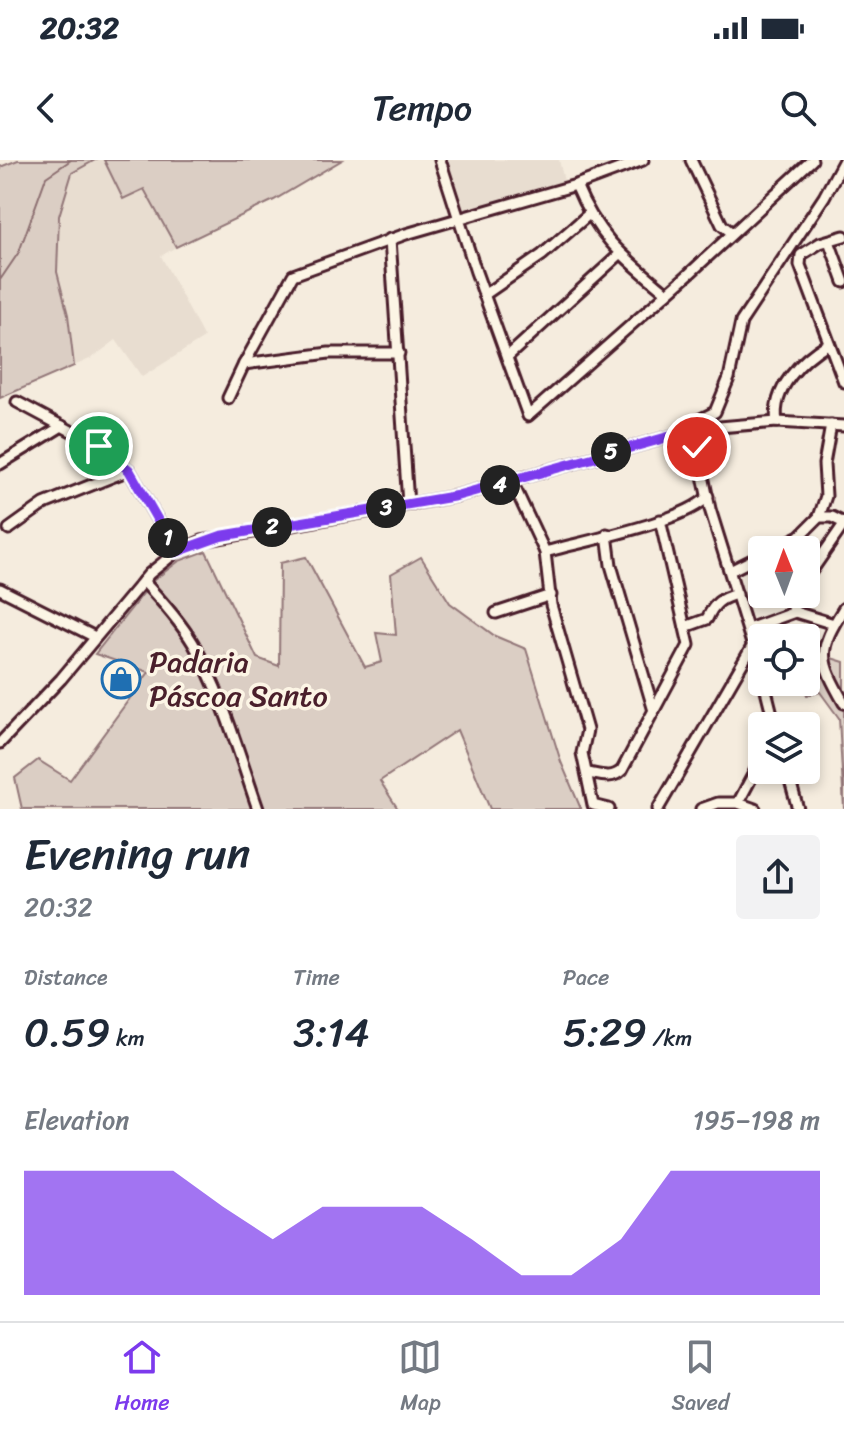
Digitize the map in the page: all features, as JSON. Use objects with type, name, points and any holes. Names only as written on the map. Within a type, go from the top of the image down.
[{"type":"street","points":[[440,160],[528,416],[812,160]]},
{"type":"street","points":[[228,398],[293,275],[390,239],[576,185],[643,160]]},
{"type":"street","points":[[691,160],[722,225],[732,233]]},
{"type":"street","points":[[748,629],[708,496],[697,447],[697,429],[699,420],[715,412],[729,378],[741,322],[816,209],[844,160]]},
{"type":"street","points":[[576,185],[589,214],[620,254],[667,293]]},
{"type":"street","points":[[484,295],[542,255],[589,214]]},
{"type":"street","points":[[844,236],[801,255],[800,265],[844,382]]},
{"type":"street","points":[[390,239],[408,504]]},
{"type":"street","points":[[829,241],[844,282]]},
{"type":"street","points":[[507,357],[620,254]]},
{"type":"street","points":[[777,422],[777,396],[798,368],[829,343]]},
{"type":"street","points":[[244,364],[329,353],[399,353]]},
{"type":"street","points":[[17,402],[99,446],[129,470],[176,552]]},
{"type":"street","points":[[0,743],[61,679],[143,581],[176,552],[221,536],[456,496],[697,429],[777,422],[844,426]]},
{"type":"street","points":[[800,536],[819,517],[826,496],[824,464],[831,425]]},
{"type":"street","points":[[0,464],[62,426]]},
{"type":"street","points":[[9,529],[44,504],[129,470]]},
{"type":"street","points":[[512,482],[545,552],[551,605],[587,730],[582,753],[593,805],[609,809]]},
{"type":"street","points":[[545,552],[695,508],[708,496]]},
{"type":"street","points":[[819,517],[832,517],[844,524],[820,559]]},
{"type":"street","points":[[588,773],[616,775],[689,645],[660,520]]},
{"type":"street","points":[[607,534],[611,565],[654,711]]},
{"type":"street","points":[[730,571],[748,562]]},
{"type":"street","points":[[143,581],[166,605],[193,643],[227,723],[258,809]]},
{"type":"street","points":[[0,589],[95,637]]},
{"type":"street","points":[[685,627],[707,619],[713,606],[722,598],[737,594]]},
{"type":"street","points":[[496,613],[551,595]]},
{"type":"street","points":[[793,608],[795,612]]},
{"type":"street","points":[[844,608],[825,641],[824,657],[830,678],[844,703]]},
{"type":"street","points":[[762,624],[795,612],[834,624]]},
{"type":"street","points":[[658,809],[748,654]]},
{"type":"street","points":[[738,803],[748,784]]},
{"type":"street","points":[[791,784],[798,809]]},
{"type":"street","points":[[701,809],[718,803],[738,803],[755,809]]},
{"type":"shaded area","points":[[18,160],[95,160],[72,173],[59,216],[57,272],[68,315],[74,366],[0,398],[0,167]]},
{"type":"shaded area","points":[[95,160],[104,160],[123,199],[144,189],[176,247],[161,256],[204,338],[142,377],[116,340],[92,358],[74,366],[57,272],[59,216],[72,173]]},
{"type":"shaded area","points":[[104,160],[342,160],[274,200],[176,247],[144,189],[123,199]]},
{"type":"shaded area","points":[[445,160],[559,160],[565,185],[464,218]]},
{"type":"shaded area","points":[[206,551],[257,658],[279,666],[280,563],[306,557],[365,667],[382,662],[376,633],[396,635],[391,574],[421,557],[450,603],[495,636],[526,649],[561,762],[581,809],[490,809],[457,730],[380,781],[398,809],[22,809],[15,778],[38,760],[70,780],[149,672],[95,654],[154,580],[179,561]]},
{"type":"shaded area","points":[[820,654],[844,662],[844,809],[839,718],[820,692]]},
{"type":"waterway","points":[[0,280],[19,252],[46,177],[71,160]]},
{"type":"place","name":"Padaria Páscoa Santo","points":[[121,679]]},
{"type":"route","points":[[99,446],[129,470],[176,552],[221,536],[456,496],[697,429],[697,447]]}]
